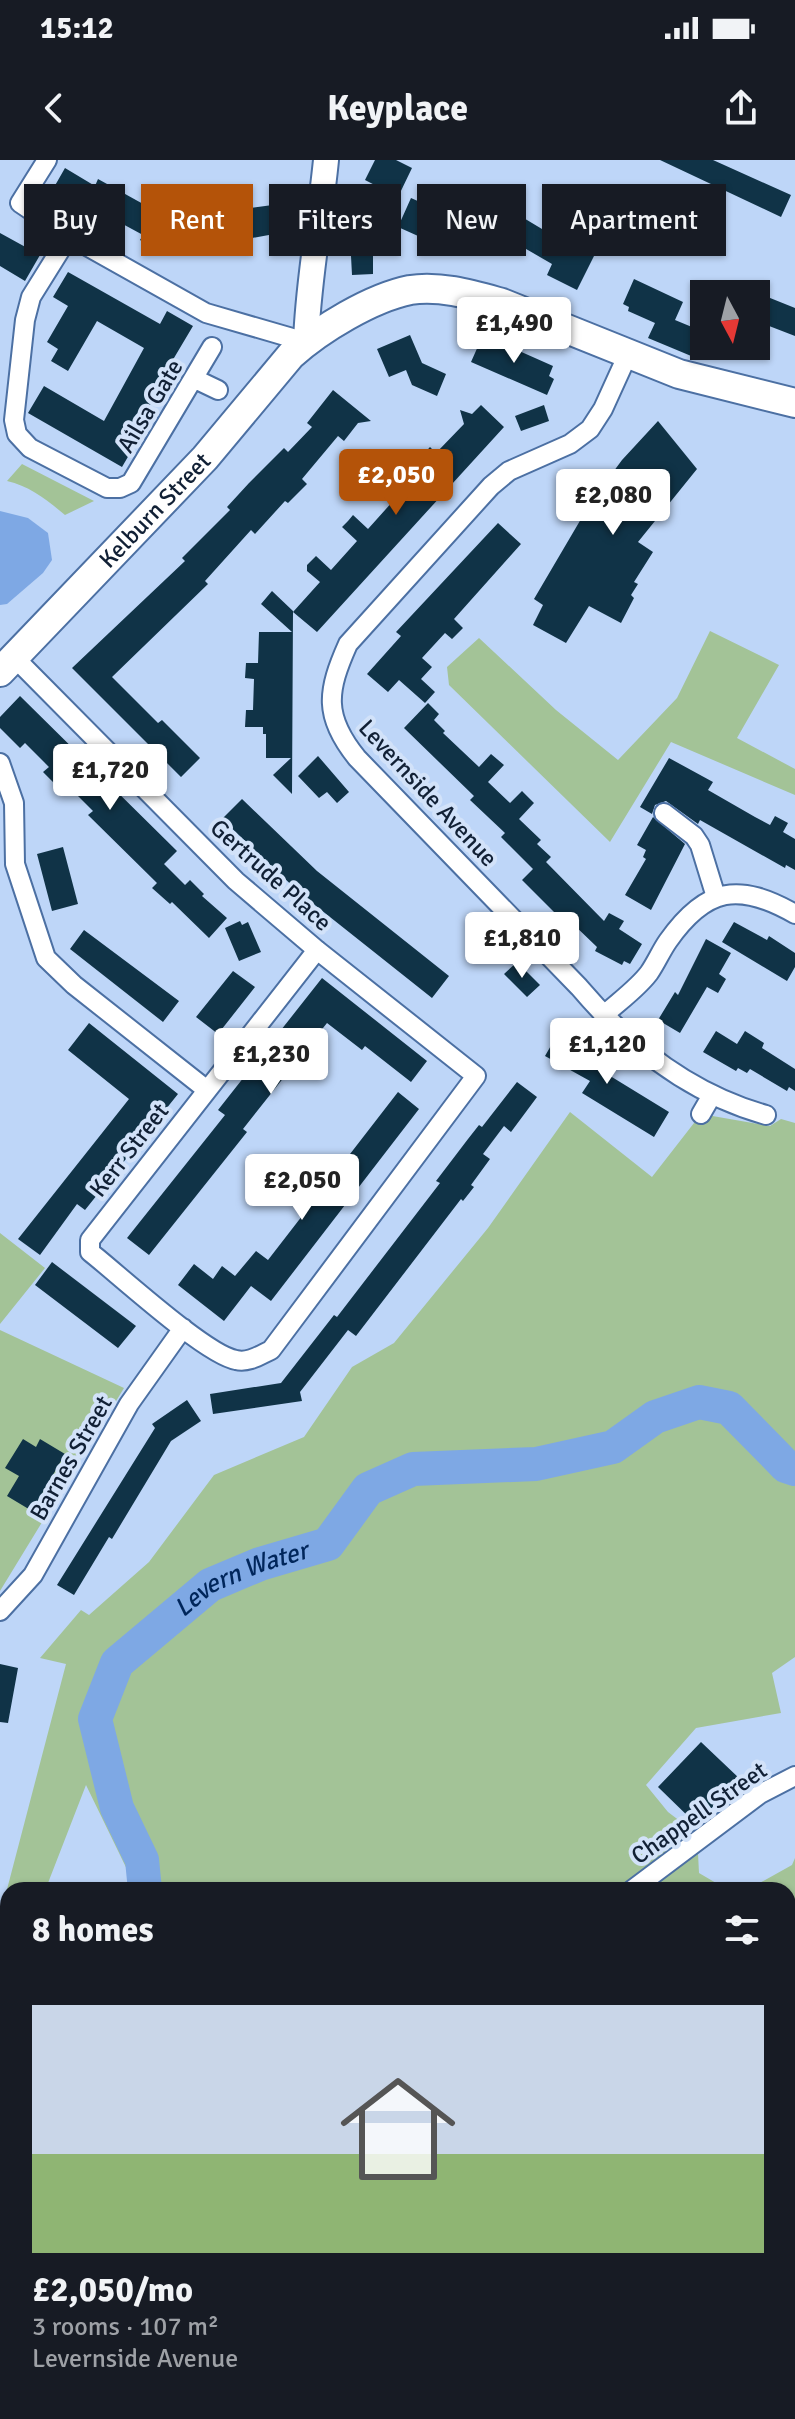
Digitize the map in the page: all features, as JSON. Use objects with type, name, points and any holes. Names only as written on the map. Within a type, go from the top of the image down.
[{"type":"main road","name":"Kelburn Street","points":[[7,665],[205,458],[291,355],[345,316],[399,294],[427,289],[472,294],[502,303],[679,374],[795,403]]},
{"type":"street","points":[[32,184],[47,160]]},
{"type":"street","points":[[105,256],[206,313],[306,342],[308,294],[326,160]]},
{"type":"street","name":"Ailsa Gate","points":[[57,256],[31,297],[25,320],[14,420],[22,441],[107,488],[120,488],[131,483],[212,347]]},
{"type":"street","name":"Levernside Avenue","points":[[628,354],[603,409],[590,429],[570,444],[509,471],[491,486],[348,644],[337,669],[331,705],[340,737],[357,758],[573,980],[603,1016],[655,1061],[712,1095],[766,1115]]},
{"type":"street","points":[[195,379],[218,390]]},
{"type":"street","name":"Gertrude Place","points":[[7,665],[236,881],[317,950],[476,1076],[271,1350],[251,1360],[235,1360],[219,1353],[183,1328]]},
{"type":"street","points":[[0,763],[14,803],[15,864],[46,958],[74,985],[207,1090]]},
{"type":"street","points":[[664,813],[694,836],[700,845],[716,897]]},
{"type":"street","points":[[603,1016],[648,975],[667,942],[692,912],[716,897],[751,894],[768,899],[795,914]]},
{"type":"street","name":"Kerr Street","points":[[183,1328],[90,1252],[90,1240],[317,950]]},
{"type":"street","points":[[701,1114],[712,1095]]},
{"type":"street","name":"Barnes Street","points":[[0,1611],[33,1575],[129,1404],[183,1328]]},
{"type":"street","name":"Chappell Street","points":[[643,1882],[760,1794],[795,1776]]},
{"type":"green space","points":[[22,464],[94,501],[65,515],[31,490],[7,481]]},
{"type":"green space","points":[[710,631],[779,665],[737,738],[795,769],[795,795],[671,742],[610,842],[449,685],[447,667],[479,638],[556,710],[618,760],[677,698]]},
{"type":"green space","points":[[570,1112],[652,1177],[701,1114],[770,1126],[781,1119],[795,1123],[795,1657],[772,1673],[781,1713],[696,1728],[646,1785],[668,1812],[697,1834],[699,1873],[714,1882],[133,1882],[86,1785],[48,1882],[9,1882],[66,1664],[40,1658],[81,1610],[89,1615],[149,1562],[214,1475],[304,1437],[352,1367],[394,1343],[488,1228]]},
{"type":"green space","points":[[0,1233],[45,1268],[0,1324]]},
{"type":"green space","points":[[0,1330],[124,1388],[0,1591]]},
{"type":"green space","points":[[795,1858],[795,1882],[761,1882],[792,1865]]},
{"type":"water","points":[[0,511],[28,518],[48,533],[52,560],[43,573],[7,604],[0,605]]},
{"type":"building","points":[[375,160],[396,160],[412,168],[401,191],[401,184],[373,184],[365,180]]},
{"type":"building","points":[[660,160],[713,160],[791,195],[781,217],[726,191],[726,184],[711,184]]},
{"type":"building","points":[[65,168],[92,184],[56,184]]},
{"type":"building","points":[[125,194],[141,203],[141,234],[125,225]]},
{"type":"building","points":[[411,198],[417,201],[417,236],[401,228],[401,220]]},
{"type":"building","points":[[269,205],[269,235],[253,238],[253,208]]},
{"type":"building","points":[[526,219],[542,229],[542,256],[594,256],[577,290],[547,275],[552,264],[526,249]]},
{"type":"building","points":[[0,233],[24,246],[24,256],[39,256],[25,281],[0,266]]},
{"type":"building","points":[[351,256],[373,256],[373,274],[352,275]]},
{"type":"building","points":[[68,272],[160,324],[167,311],[193,326],[149,400],[152,402],[130,440],[136,443],[122,467],[28,413],[44,386],[104,421],[144,348],[97,321],[68,371],[51,361],[58,349],[47,342],[68,306],[53,297]]},
{"type":"building","points":[[634,279],[683,302],[675,320],[690,326],[690,356],[648,338],[655,323],[628,311],[629,307],[623,304]]},
{"type":"building","points":[[770,298],[795,308],[795,336],[770,326]]},
{"type":"building","points":[[410,335],[422,363],[446,374],[437,396],[412,385],[406,370],[389,377],[377,349]]},
{"type":"building","points":[[483,335],[553,366],[549,376],[554,379],[547,395],[471,362]]},
{"type":"building","points":[[333,390],[371,421],[358,423],[344,441],[338,436],[302,479],[307,484],[288,503],[285,501],[255,534],[251,530],[205,581],[208,584],[112,677],[158,723],[162,720],[200,758],[181,777],[72,668],[185,561],[182,558],[230,510],[227,507],[249,483],[284,448],[288,452],[312,427],[307,423]]},
{"type":"building","points":[[481,405],[504,427],[317,632],[293,612],[320,582],[307,571],[307,565],[316,556],[331,570],[357,541],[342,527],[353,515],[368,529],[394,500],[379,485],[390,474],[398,482],[430,447],[436,453],[464,424],[460,410],[472,414]]},
{"type":"building","points":[[544,405],[549,421],[521,431],[515,416]]},
{"type":"building","points":[[658,421],[697,469],[638,542],[653,552],[634,582],[638,584],[631,595],[634,598],[621,623],[589,606],[566,643],[533,625],[543,605],[534,599],[591,502],[622,460]]},
{"type":"building","points":[[498,523],[521,544],[454,619],[463,628],[452,639],[445,633],[422,658],[432,667],[421,679],[435,692],[425,703],[399,680],[388,692],[367,674],[401,636],[396,632]]},
{"type":"building","points":[[272,591],[293,611],[292,794],[273,775],[291,758],[266,758],[263,727],[245,727],[246,710],[253,710],[254,679],[245,678],[246,663],[258,663],[259,632],[292,632],[261,604]]},
{"type":"building","points":[[20,696],[177,851],[164,864],[185,885],[190,880],[204,894],[202,896],[227,918],[209,938],[172,902],[170,904],[152,888],[157,883],[88,815],[93,811],[68,786],[64,790],[43,772],[49,767],[25,743],[20,748],[0,728],[0,717]]},
{"type":"building","points":[[428,703],[439,714],[434,720],[445,731],[443,733],[479,767],[491,754],[504,765],[488,782],[510,803],[522,791],[534,803],[519,819],[541,840],[537,844],[551,857],[546,862],[604,921],[609,913],[624,921],[619,929],[642,944],[630,964],[624,961],[622,965],[595,951],[597,947],[572,923],[569,927],[522,880],[533,869],[501,837],[505,833],[470,800],[474,796],[404,728]]},
{"type":"building","points":[[318,756],[349,792],[337,803],[327,792],[319,798],[298,776]]},
{"type":"building","points":[[669,758],[713,782],[708,790],[755,817],[770,825],[775,816],[788,823],[783,832],[795,839],[795,870],[786,865],[785,868],[700,820],[698,824],[666,801],[655,805],[652,814],[640,807]]},
{"type":"building","points":[[242,799],[317,871],[449,976],[432,998],[301,894],[222,819]]},
{"type":"building","points":[[653,817],[685,844],[651,910],[625,895],[646,859],[643,857],[646,850],[637,845]]},
{"type":"building","points":[[63,847],[78,904],[52,911],[37,854]]},
{"type":"building","points":[[240,921],[242,925],[248,922],[261,952],[239,961],[225,928]]},
{"type":"building","points":[[734,922],[767,940],[769,936],[795,953],[795,967],[787,981],[722,942]]},
{"type":"building","points":[[84,930],[179,1001],[163,1022],[70,949]]},
{"type":"building","points":[[706,939],[731,953],[719,974],[726,979],[718,993],[707,987],[680,1033],[658,1020],[675,992],[678,995]]},
{"type":"building","points":[[517,962],[540,985],[527,997],[504,974]]},
{"type":"building","points":[[233,971],[255,987],[218,1034],[196,1017]]},
{"type":"building","points":[[322,978],[427,1061],[411,1082],[365,1046],[362,1050],[327,1023],[243,1129],[247,1132],[149,1255],[127,1238],[225,1115],[218,1110]]},
{"type":"building","points":[[89,1023],[178,1094],[85,1210],[77,1204],[40,1255],[18,1239],[129,1099],[68,1050]]},
{"type":"building","points":[[560,1030],[589,1047],[586,1052],[593,1056],[589,1063],[669,1112],[654,1137],[582,1093],[590,1081],[545,1056]]},
{"type":"building","points":[[716,1031],[737,1044],[745,1031],[764,1043],[762,1048],[795,1069],[795,1091],[789,1087],[787,1091],[750,1069],[747,1073],[738,1068],[736,1071],[703,1052]]},
{"type":"building","points":[[517,1082],[537,1097],[511,1132],[504,1126],[483,1154],[490,1159],[471,1185],[474,1187],[463,1201],[461,1199],[356,1336],[348,1330],[300,1392],[302,1401],[213,1414],[210,1394],[281,1383],[334,1315],[337,1317],[440,1183],[436,1181],[468,1139],[479,1125],[482,1127]]},
{"type":"building","points":[[398,1092],[419,1109],[271,1301],[251,1286],[224,1321],[178,1285],[194,1264],[213,1279],[222,1266],[235,1276],[256,1251],[268,1260]]},
{"type":"building","points":[[52,1262],[136,1326],[118,1348],[35,1285]]},
{"type":"building","points":[[187,1400],[201,1421],[171,1441],[74,1595],[57,1585],[155,1428],[152,1424]]},
{"type":"building","points":[[23,1439],[36,1447],[40,1439],[65,1454],[32,1511],[7,1496],[19,1476],[5,1468]]},
{"type":"building","points":[[0,1664],[18,1668],[8,1723],[0,1722]]},
{"type":"building","points":[[701,1742],[740,1779],[696,1824],[658,1787]]},
{"type":"waterway","name":"Levern Water","points":[[144,1882],[142,1860],[117,1808],[95,1719],[117,1663],[210,1585],[260,1564],[328,1544],[368,1489],[413,1469],[536,1464],[613,1447],[655,1417],[699,1402],[729,1408],[786,1466],[795,1469]]}]
